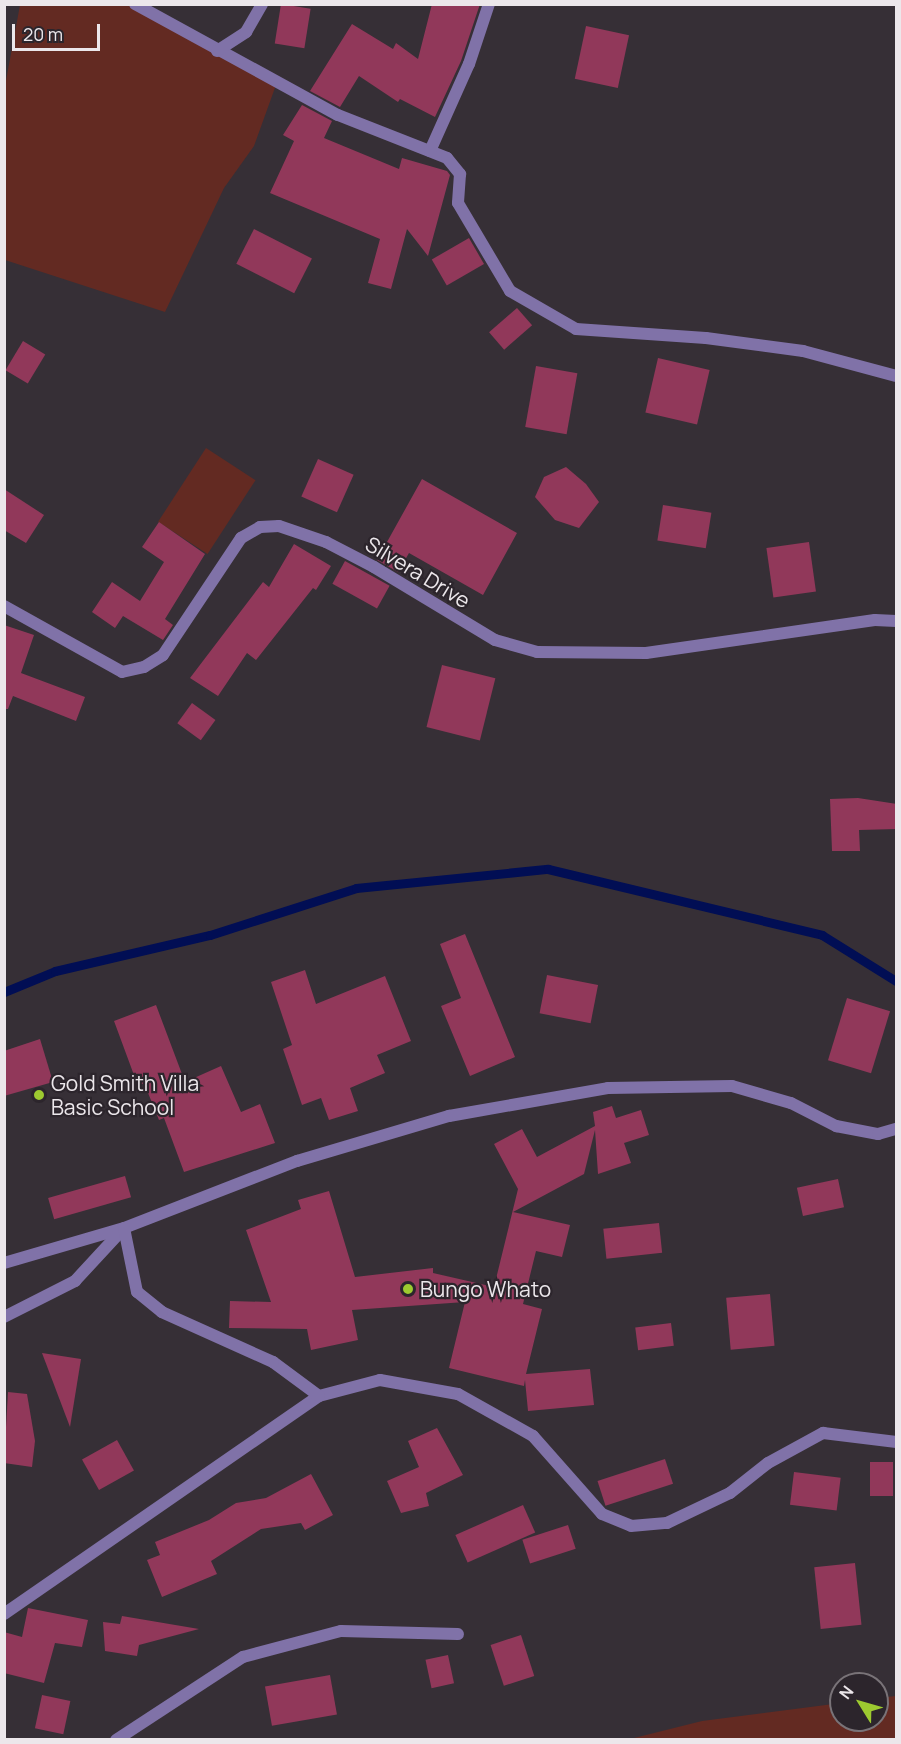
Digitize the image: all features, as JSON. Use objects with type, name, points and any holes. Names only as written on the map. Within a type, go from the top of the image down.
[{"type":"street","points":[[135,4],[338,115],[430,151],[455,166],[460,174],[458,203],[510,291],[576,329],[706,338],[803,351],[897,376]]},
{"type":"street","points":[[218,51],[246,32],[262,4]]},
{"type":"street","points":[[430,151],[469,64],[489,4]]},
{"type":"street","name":"Silvera Drive","points":[[4,606],[122,672],[144,667],[164,655],[241,538],[260,527],[279,526],[326,542],[374,567],[495,640],[537,652],[646,653],[875,620],[897,621]]},
{"type":"street","points":[[4,1263],[124,1228],[297,1161],[438,1119],[608,1088],[732,1086],[791,1103],[836,1126],[878,1134],[897,1129]]},
{"type":"street","points":[[4,1317],[75,1281],[124,1228]]},
{"type":"street","points":[[124,1228],[137,1292],[162,1312],[273,1362],[319,1396]]},
{"type":"street","points":[[4,1614],[319,1396],[380,1380],[458,1394],[532,1436],[602,1514],[632,1526],[667,1523],[719,1498],[768,1463],[823,1433],[897,1442]]},
{"type":"street","points":[[116,1740],[243,1657],[341,1631],[458,1634]]},
{"type":"shaded area","points":[[20,5],[129,5],[276,85],[254,146],[224,188],[165,312],[5,260],[5,86]]},
{"type":"shaded area","points":[[206,448],[255,480],[208,554],[158,522]]},
{"type":"shaded area","points":[[896,1696],[896,1739],[630,1739],[702,1721],[829,1705],[829,1732],[889,1732],[889,1697]]},
{"type":"building","points":[[281,4],[311,9],[304,48],[275,44]]},
{"type":"building","points":[[432,4],[480,4],[461,61],[435,117],[400,99],[398,102],[359,76],[340,107],[310,91],[352,24],[393,49],[396,43],[418,59]]},
{"type":"building","points":[[586,26],[629,35],[618,88],[575,79]]},
{"type":"building","points":[[302,105],[332,121],[324,138],[399,169],[402,158],[447,171],[450,175],[428,256],[407,229],[391,289],[368,283],[380,239],[270,193],[294,141],[283,135]]},
{"type":"building","points":[[254,229],[312,259],[294,293],[236,264]]},
{"type":"building","points":[[469,238],[484,264],[447,285],[432,260]]},
{"type":"building","points":[[517,308],[532,325],[504,350],[489,332]]},
{"type":"building","points":[[23,341],[45,354],[28,384],[5,370]]},
{"type":"building","points":[[658,358],[710,370],[697,424],[645,413]]},
{"type":"building","points":[[536,366],[577,373],[567,434],[525,427]]},
{"type":"building","points":[[318,459],[354,475],[337,512],[301,496]]},
{"type":"building","points":[[566,467],[586,484],[599,502],[579,528],[555,520],[535,497],[544,477]]},
{"type":"building","points":[[422,479],[517,533],[483,595],[409,553],[398,572],[377,560]]},
{"type":"building","points":[[4,489],[44,515],[26,543],[4,530]]},
{"type":"building","points":[[663,505],[711,513],[706,548],[657,541]]},
{"type":"building","points":[[159,522],[205,554],[165,619],[173,625],[163,640],[123,616],[115,628],[92,612],[112,582],[140,601],[164,562],[142,547]]},
{"type":"building","points":[[809,542],[816,592],[773,597],[766,548]]},
{"type":"building","points":[[294,544],[331,566],[316,590],[313,588],[256,660],[247,653],[218,696],[190,678],[263,582],[269,587]]},
{"type":"building","points":[[345,561],[390,586],[377,608],[332,584]]},
{"type":"building","points":[[4,625],[34,635],[21,673],[85,697],[76,721],[13,696],[8,709],[4,709]]},
{"type":"building","points":[[442,665],[495,678],[480,740],[427,727]]},
{"type":"building","points":[[192,703],[215,720],[201,740],[177,723]]},
{"type":"building","points":[[858,798],[897,804],[897,829],[859,830],[860,851],[832,851],[830,799]]},
{"type":"building","points":[[465,934],[515,1057],[470,1076],[441,1006],[461,998],[440,944]]},
{"type":"building","points":[[305,970],[316,1004],[385,976],[411,1041],[377,1055],[385,1073],[350,1088],[358,1111],[329,1120],[321,1098],[302,1105],[283,1049],[292,1045],[271,982]]},
{"type":"building","points":[[547,975],[598,985],[591,1023],[540,1013]]},
{"type":"building","points":[[847,998],[890,1011],[871,1073],[828,1060]]},
{"type":"building","points":[[156,1005],[185,1082],[221,1066],[241,1112],[260,1104],[275,1143],[184,1172],[164,1118],[159,1120],[144,1083],[138,1086],[114,1021]]},
{"type":"building","name":"Gold Smith Villa Basic School","points":[[40,1039],[53,1082],[4,1096],[4,1051]]},
{"type":"building","points":[[612,1106],[616,1118],[641,1110],[649,1135],[624,1143],[631,1163],[598,1174],[595,1130],[584,1174],[513,1212],[570,1225],[562,1257],[536,1251],[523,1304],[542,1309],[526,1374],[590,1369],[594,1405],[528,1411],[525,1380],[524,1386],[449,1368],[465,1302],[352,1310],[358,1340],[311,1350],[307,1329],[229,1328],[230,1301],[271,1302],[246,1230],[301,1209],[298,1200],[329,1191],[355,1277],[433,1268],[433,1273],[494,1287],[518,1189],[494,1144],[522,1129],[537,1157],[595,1126],[593,1112]]},
{"type":"building","points":[[125,1176],[131,1197],[54,1219],[48,1198]]},
{"type":"building","points":[[838,1179],[844,1207],[803,1216],[797,1188]]},
{"type":"building","points":[[659,1223],[662,1253],[606,1259],[603,1229]]},
{"type":"building","points":[[770,1294],[775,1346],[731,1350],[726,1298]]},
{"type":"building","points":[[671,1323],[674,1346],[638,1350],[635,1327]]},
{"type":"building","points":[[42,1353],[81,1359],[70,1427]]},
{"type":"building","points":[[8,1392],[27,1394],[35,1441],[32,1467],[4,1463]]},
{"type":"building","points":[[437,1428],[463,1475],[426,1493],[429,1506],[401,1513],[387,1481],[419,1467],[408,1441]]},
{"type":"building","points":[[117,1440],[134,1471],[99,1490],[82,1459]]},
{"type":"building","points":[[665,1459],[673,1484],[606,1506],[597,1481]]},
{"type":"building","points":[[870,1462],[893,1462],[893,1496],[870,1496]]},
{"type":"building","points":[[794,1472],[841,1478],[837,1510],[790,1505]]},
{"type":"building","points":[[311,1474],[333,1515],[305,1530],[301,1523],[261,1529],[211,1561],[217,1574],[162,1597],[147,1560],[160,1555],[155,1542],[209,1520],[236,1503],[266,1498]]},
{"type":"building","points":[[523,1505],[535,1532],[468,1563],[455,1535]]},
{"type":"building","points":[[568,1525],[576,1549],[530,1564],[522,1540]]},
{"type":"building","points":[[855,1563],[861,1625],[821,1629],[814,1567]]},
{"type":"building","points":[[28,1608],[88,1620],[82,1647],[55,1643],[44,1683],[4,1673],[4,1632],[22,1637]]},
{"type":"building","points":[[122,1616],[199,1629],[139,1645],[137,1656],[105,1651],[103,1622],[120,1624]]},
{"type":"building","points":[[521,1635],[534,1676],[504,1686],[491,1645]]},
{"type":"building","points":[[448,1655],[454,1683],[432,1688],[426,1660]]},
{"type":"building","points":[[330,1675],[337,1714],[272,1726],[265,1686]]},
{"type":"building","points":[[42,1695],[70,1701],[63,1734],[35,1728]]},
{"type":"waterway","points":[[4,992],[55,971],[210,935],[356,888],[548,869],[822,935],[896,981]]},
{"type":"place","name":"Gold Smith Villa Basic School","points":[[39,1095]]},
{"type":"place","name":"Bungo Whato","points":[[408,1289]]}]
